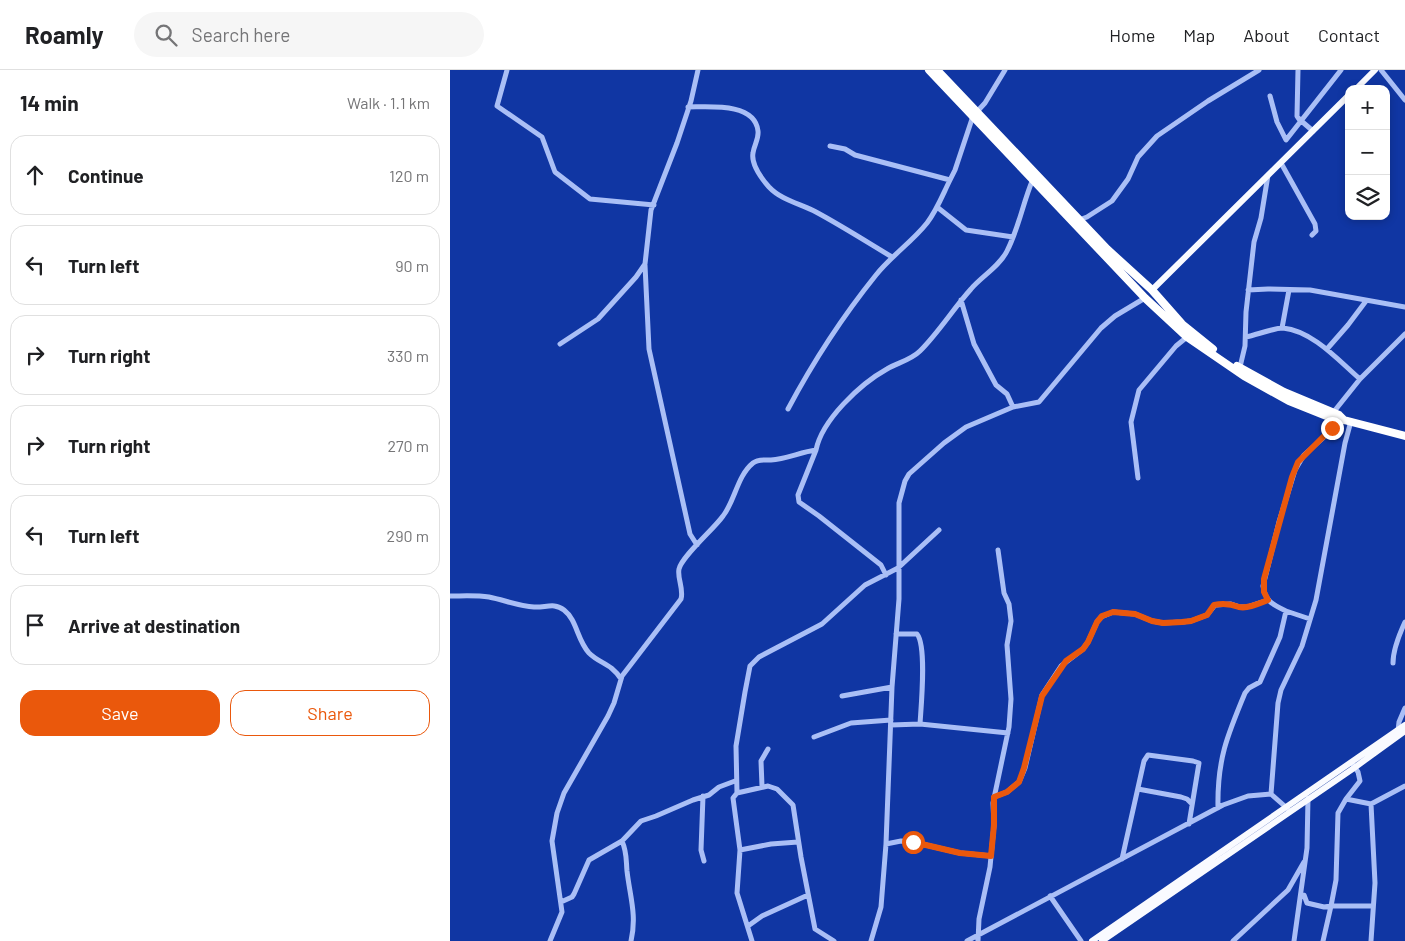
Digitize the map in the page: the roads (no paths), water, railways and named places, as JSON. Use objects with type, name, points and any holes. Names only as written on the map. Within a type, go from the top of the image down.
[{"type":"highway","points":[[929,70],[949,86]]},
{"type":"highway","points":[[937,70],[949,86],[1105,251],[1153,305],[1240,367],[1284,392],[1339,418]]},
{"type":"highway","points":[[975,114],[1033,179],[1077,222]]},
{"type":"highway","points":[[1105,251],[1152,290],[1187,337],[1244,376],[1289,401],[1339,418],[1405,436]]},
{"type":"highway","points":[[1135,287],[1142,281]]},
{"type":"highway","points":[[1153,305],[1160,299]]},
{"type":"main road","points":[[1360,85],[1375,70]]},
{"type":"main road","points":[[1152,290],[1345,99]]},
{"type":"main road","points":[[1102,941],[1288,809],[1401,732],[1405,725]]},
{"type":"main road","points":[[1092,941],[1177,887]]},
{"type":"street","points":[[507,70],[497,106],[542,137],[555,172],[590,199],[654,204]]},
{"type":"street","points":[[697,545],[690,534],[649,349],[646,264],[651,210],[688,107],[698,70]]},
{"type":"street","points":[[788,409],[824,348],[873,279],[892,257],[927,223],[955,170],[975,114],[990,97],[1005,70]]},
{"type":"street","points":[[1077,222],[1112,201],[1128,179],[1142,151],[1157,136],[1208,101],[1259,70]]},
{"type":"street","points":[[1298,70],[1297,114],[1301,122],[1313,131]]},
{"type":"street","points":[[1286,140],[1341,70]]},
{"type":"street","points":[[1381,70],[1405,100]]},
{"type":"street","points":[[1270,96],[1277,122],[1286,140],[1295,149]]},
{"type":"street","points":[[688,107],[736,108],[744,112],[755,123],[758,130],[753,161],[769,186],[778,194],[814,211],[892,257]]},
{"type":"street","points":[[830,146],[845,149],[855,155],[950,180]]},
{"type":"street","points":[[1281,162],[1315,224],[1316,231],[1312,235]]},
{"type":"street","points":[[1240,367],[1246,337],[1248,290],[1254,242],[1261,218],[1268,175]]},
{"type":"street","points":[[886,575],[880,565],[799,502],[798,495],[820,435],[839,408],[876,376],[918,353],[939,331],[961,300],[1004,257],[1033,179]]},
{"type":"street","points":[[937,207],[966,230],[1013,237]]},
{"type":"street","points":[[560,344],[598,319],[646,264]]},
{"type":"street","points":[[1248,290],[1333,293],[1366,301],[1405,307]]},
{"type":"street","points":[[1282,328],[1289,290]]},
{"type":"street","points":[[871,941],[882,907],[892,687],[899,599],[899,503],[901,491],[909,474],[944,443],[966,427],[1014,407],[1039,402],[1101,328],[1115,316],[1145,298]]},
{"type":"street","points":[[961,300],[974,344],[996,385],[1007,394],[1014,407]]},
{"type":"street","points":[[1327,349],[1366,301]]},
{"type":"street","points":[[1246,337],[1282,328],[1305,336],[1327,349],[1360,379]]},
{"type":"street","points":[[1310,619],[1270,603],[1264,592],[1264,579],[1295,470],[1304,455],[1323,438],[1339,418],[1360,379],[1405,334]]},
{"type":"street","points":[[1138,478],[1131,422],[1139,390],[1176,346],[1187,337]]},
{"type":"street","points":[[1271,794],[1278,702],[1281,690],[1302,646],[1316,600],[1345,443],[1339,418]]},
{"type":"street","points":[[550,941],[561,915],[561,902],[552,841],[557,814],[564,793],[611,710],[621,679],[630,664],[680,602],[682,592],[679,569],[697,545],[724,515],[745,473],[753,463],[758,460],[775,459],[816,450]]},
{"type":"street","points":[[752,941],[737,893],[740,850],[733,798],[736,793],[736,746],[751,664],[759,657],[822,624],[865,585],[898,568],[939,530]]},
{"type":"street","points":[[978,938],[991,856],[994,797],[1008,733],[1011,688],[1007,645],[1011,621],[1009,604],[1004,593],[998,550]]},
{"type":"street","points":[[450,596],[487,597],[534,607],[554,605],[563,609],[572,619],[580,640],[587,651],[594,658],[612,668],[621,679]]},
{"type":"street","points":[[994,797],[1007,792],[1019,782],[1042,696],[1066,661],[1083,649],[1102,616],[1113,612],[1135,614],[1163,623],[1182,622],[1207,615],[1214,605],[1231,604],[1246,607],[1268,600]]},
{"type":"street","points":[[1218,808],[1221,755],[1245,693],[1249,688],[1260,682],[1280,637],[1286,611]]},
{"type":"street","points":[[1393,663],[1397,641],[1405,622]]},
{"type":"street","points":[[896,634],[918,634],[921,640],[920,724]]},
{"type":"street","points":[[842,696],[892,687]]},
{"type":"street","points":[[1401,732],[1399,722],[1405,708]]},
{"type":"street","points":[[814,738],[851,723],[920,724],[1008,733]]},
{"type":"street","points":[[762,786],[761,761],[768,749]]},
{"type":"street","points":[[1122,859],[1144,760],[1148,755],[1197,762],[1200,766],[1191,803],[1189,824]]},
{"type":"street","points":[[1323,941],[1336,880],[1338,814],[1346,799],[1360,781],[1358,772],[1353,765]]},
{"type":"street","points":[[561,902],[572,897],[592,857],[622,841],[641,821],[703,796],[710,795],[719,787],[735,781]]},
{"type":"street","points":[[736,793],[768,786],[777,789],[793,805],[798,842],[815,929],[834,941]]},
{"type":"street","points":[[1346,799],[1371,804],[1405,786]]},
{"type":"street","points":[[1138,789],[1181,798],[1191,803]]},
{"type":"street","points":[[967,941],[978,938],[1050,896],[1237,798],[1271,794],[1288,809]]},
{"type":"street","points":[[703,796],[701,850],[704,861]]},
{"type":"street","points":[[1294,941],[1309,829],[1308,796]]},
{"type":"street","points":[[1371,804],[1375,884],[1371,941]]},
{"type":"street","points":[[622,841],[626,851],[627,869],[634,907],[631,941]]},
{"type":"street","points":[[886,844],[901,841],[913,842],[960,853],[991,856]]},
{"type":"street","points":[[740,850],[771,844],[798,842]]},
{"type":"street","points":[[1233,941],[1288,890],[1306,860]]},
{"type":"street","points":[[1301,894],[1304,895],[1307,903],[1324,907],[1372,906]]},
{"type":"street","points":[[748,926],[762,916],[808,895]]},
{"type":"street","points":[[1050,896],[1081,941]]}]
